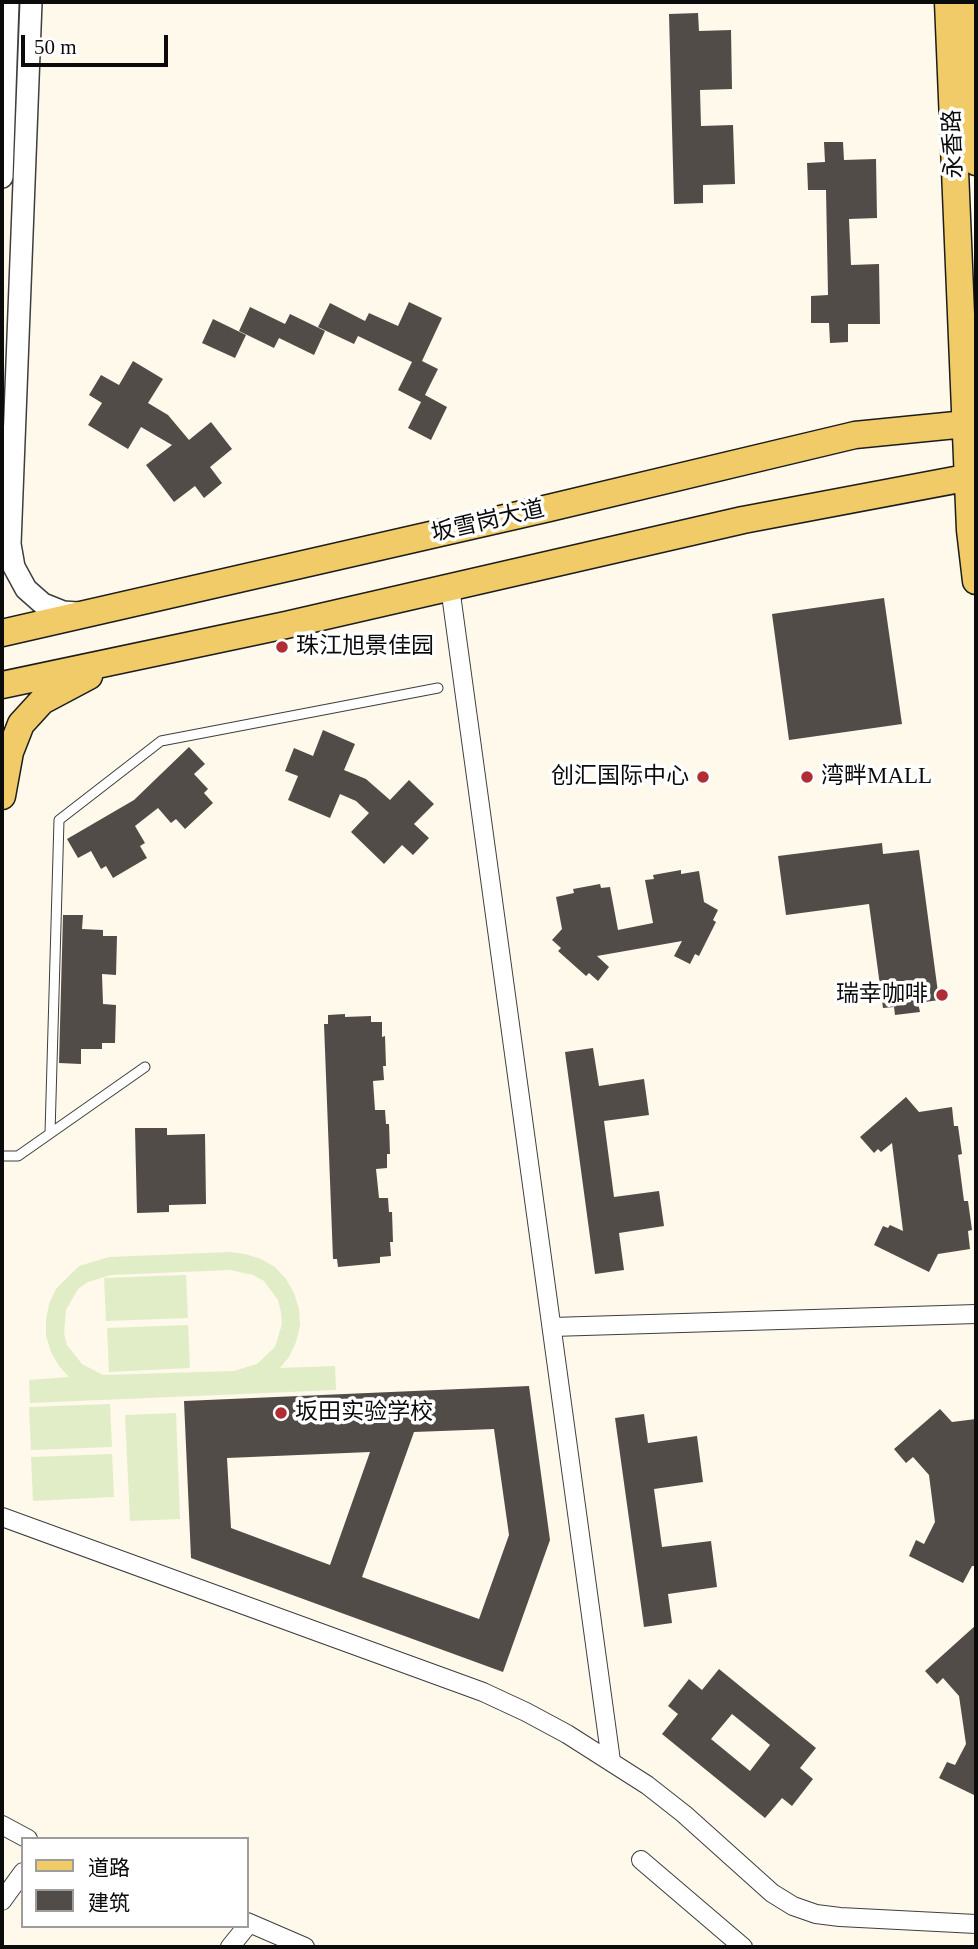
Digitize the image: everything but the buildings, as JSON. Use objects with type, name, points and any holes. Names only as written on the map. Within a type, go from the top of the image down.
[{"type":"main road","name":"永香路","points":[[948,2],[971,423],[970,530],[976,581]]},
{"type":"main road","name":"永香路","points":[[969,2],[976,162]]},
{"type":"main road","name":"坂雪岗大道","points":[[2,633],[844,438],[971,423]]},
{"type":"main road","points":[[2,685],[743,520],[972,477]]},
{"type":"main road","points":[[2,796],[15,738],[31,712],[54,693],[124,659]]},
{"type":"street","points":[[2,177],[8,2]]},
{"type":"street","points":[[31,2],[10,544],[14,567],[26,589],[43,604],[63,612],[88,613]]},
{"type":"street","points":[[450,587],[611,1762]]},
{"type":"street","points":[[552,1327],[976,1314]]},
{"type":"street","points":[[2,1517],[483,1692],[567,1734],[611,1762],[684,1814],[772,1893],[793,1906],[816,1914],[840,1917],[976,1924]]},
{"type":"street","points":[[2,1825],[24,1837]]},
{"type":"street","points":[[641,1860],[743,1947]]},
{"type":"street","points":[[2,1901],[21,1875]]},
{"type":"street","points":[[248,1925],[305,1947]]},
{"type":"street","points":[[230,1947],[245,1928]]},
{"type":"lane","points":[[50,1133],[59,820],[161,741],[438,688]]},
{"type":"lane","points":[[2,1156],[18,1156],[145,1067]]},
{"type":"green space","points":[[230,1252],[261,1259],[275,1267],[294,1293],[300,1326],[289,1357],[280,1368],[335,1366],[336,1390],[30,1403],[29,1380],[69,1377],[51,1352],[46,1336],[49,1304],[56,1289],[79,1266],[109,1257]],"holes":[[[230,1270],[253,1275],[264,1281],[278,1300],[282,1324],[275,1347],[257,1364],[234,1371],[103,1375],[82,1364],[67,1345],[64,1334],[66,1310],[78,1289],[88,1282],[111,1275]]]},
{"type":"green space","points":[[186,1275],[188,1318],[106,1321],[104,1278]]},
{"type":"green space","points":[[188,1325],[190,1368],[109,1372],[107,1328]]},
{"type":"green space","points":[[110,1404],[112,1447],[31,1450],[29,1407]]},
{"type":"green space","points":[[176,1413],[180,1519],[130,1521],[125,1415]]},
{"type":"green space","points":[[112,1454],[114,1497],[33,1501],[31,1457]]},
{"type":"place","name":"珠江旭景佳园","points":[[282,647]]},
{"type":"place","name":"创汇国际中心","points":[[703,777]]},
{"type":"place","name":"湾畔MALL","points":[[807,777]]},
{"type":"place","name":"瑞幸咖啡","points":[[942,995]]},
{"type":"place","name":"坂田实验学校","points":[[281,1413]]}]
